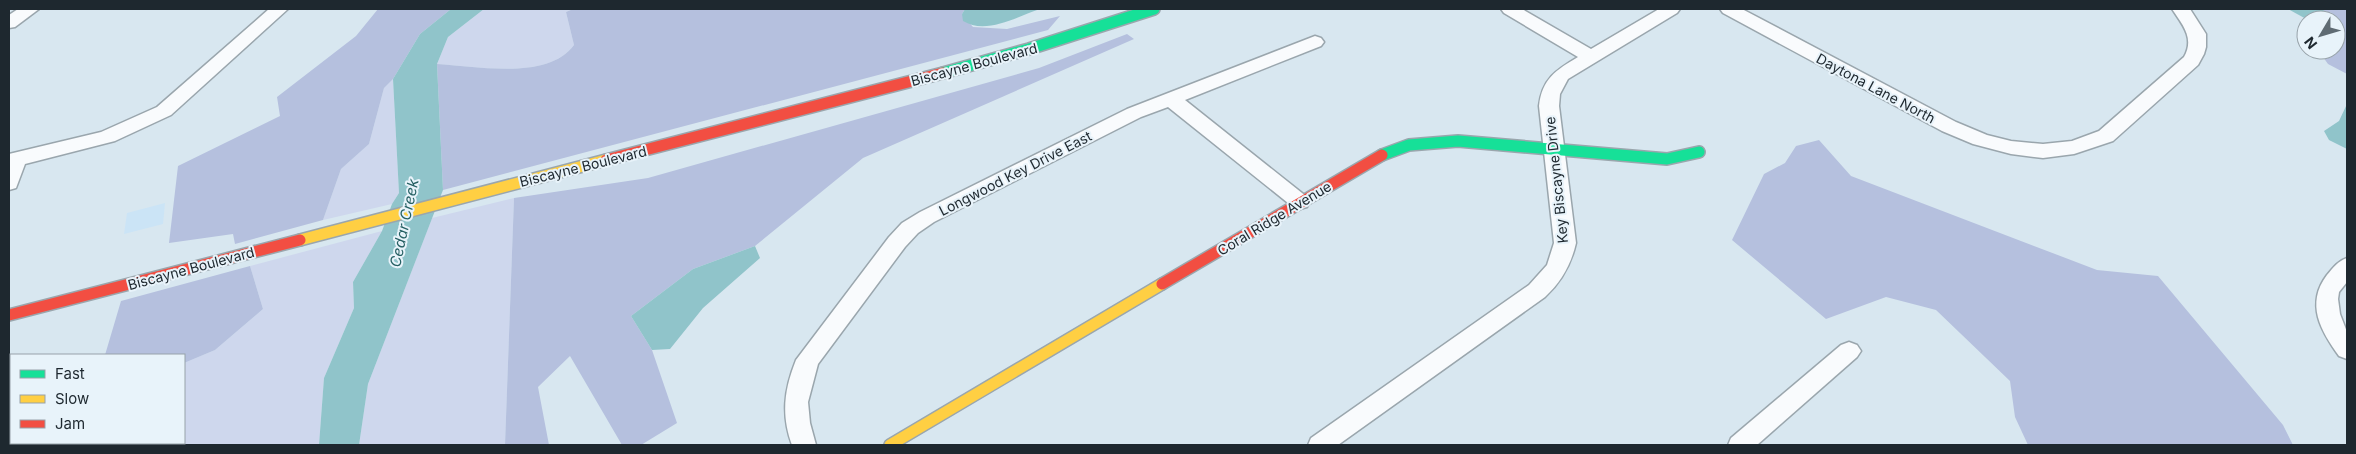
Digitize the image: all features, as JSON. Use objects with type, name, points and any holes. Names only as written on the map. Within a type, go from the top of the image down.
[{"type":"street","points":[[9,23],[30,9]]},
{"type":"street","points":[[9,183],[12,161],[99,140],[144,122],[164,111],[279,9]]},
{"type":"street","name":"Biscayne Boulevard","points":[[9,315],[943,73],[1029,49],[1154,9]]},
{"type":"street","points":[[1510,9],[1590,56]]},
{"type":"street","name":"Key Biscayne Drive","points":[[1320,445],[1530,297],[1550,280],[1562,257],[1565,242],[1549,106],[1550,94],[1561,76],[1590,56],[1671,9]]},
{"type":"street","name":"Daytona Lane North","points":[[1729,9],[1952,129],[1981,140],[2029,150],[2073,148],[2092,143],[2106,136],[2196,55],[2198,36],[2193,25],[2181,9]]},
{"type":"street","name":"Longwood Key Drive East","points":[[804,445],[796,427],[795,401],[800,380],[808,360],[897,242],[910,228],[927,217],[1116,121],[1315,42]]},
{"type":"street","points":[[1170,98],[1300,202]]},
{"type":"street","name":"Coral Ridge Avenue","points":[[890,445],[1376,158],[1410,144],[1433,141],[1458,141],[1667,159],[1699,152]]},
{"type":"street","points":[[2347,266],[2328,292],[2327,309],[2333,327],[2347,350]]},
{"type":"street","points":[[1740,445],[1849,351]]},
{"type":"shaded area","points":[[378,9],[451,9],[420,34],[393,79],[384,88],[369,144],[341,169],[323,220],[235,244],[233,234],[169,243],[178,166],[280,116],[277,97],[356,36]]},
{"type":"shaded area","points":[[484,9],[573,9],[566,12],[574,45],[562,56],[547,63],[530,67],[510,69],[437,64],[448,37]]},
{"type":"shaded area","points":[[573,9],[965,9],[962,14],[973,27],[1007,29],[1060,16],[1048,30],[443,190],[437,64],[510,69],[547,63],[562,56],[574,45],[566,12]]},
{"type":"shaded area","points":[[2322,9],[2347,9],[2347,74],[2328,64],[2325,60],[2346,60],[2346,10]]},
{"type":"shaded area","points":[[1127,34],[1134,39],[863,158],[755,246],[693,269],[631,316],[652,350],[677,423],[641,445],[622,445],[570,356],[538,387],[549,445],[505,445],[514,198],[648,178],[1039,68]]},
{"type":"shaded area","points":[[393,79],[399,193],[392,204],[323,220],[341,169],[369,144],[384,88]]},
{"type":"shaded area","points":[[1819,140],[1851,176],[2097,270],[2158,276],[2283,425],[2293,445],[2028,445],[2015,417],[2010,381],[1936,310],[1886,297],[1826,319],[1732,240],[1764,174],[1785,163],[1796,146]]},
{"type":"shaded area","points":[[514,198],[505,445],[359,445],[368,384],[432,218]]},
{"type":"shaded area","points":[[165,203],[163,224],[124,234],[127,213]]},
{"type":"shaded area","points":[[382,231],[353,282],[354,308],[324,378],[319,445],[96,445],[185,444],[185,363],[215,350],[263,309],[250,266]]},
{"type":"shaded area","points":[[250,266],[263,309],[215,350],[185,363],[185,354],[105,354],[121,301]]},
{"type":"shaded area","points":[[9,415],[10,444],[97,444],[9,445]]},
{"type":"water","name":"Cedar Creek","points":[[451,9],[484,9],[448,37],[437,64],[443,190],[368,384],[359,445],[319,445],[324,378],[354,308],[353,282],[382,231],[392,204],[399,193],[393,79],[420,34]]},
{"type":"water","points":[[965,9],[1040,9],[1001,23],[981,26],[963,21],[962,14]]},
{"type":"water","points":[[2288,9],[2323,10],[2296,10],[2296,13]]},
{"type":"water","points":[[2347,104],[2347,149],[2329,140],[2324,131],[2339,121]]},
{"type":"water","points":[[755,246],[760,258],[703,308],[670,349],[652,350],[631,316],[693,269]]},
{"type":"traffic: fast","points":[[943,73],[1029,49],[1154,9]]},
{"type":"traffic: fast","points":[[1382,155],[1409,145],[1448,141],[1667,159],[1699,152]]},
{"type":"traffic: slow","points":[[300,240],[606,160]]},
{"type":"traffic: slow","points":[[890,445],[1162,284]]},
{"type":"traffic: jam","points":[[606,160],[943,73]]},
{"type":"traffic: jam","points":[[1162,284],[1382,155]]},
{"type":"traffic: jam","points":[[9,315],[300,240]]}]
